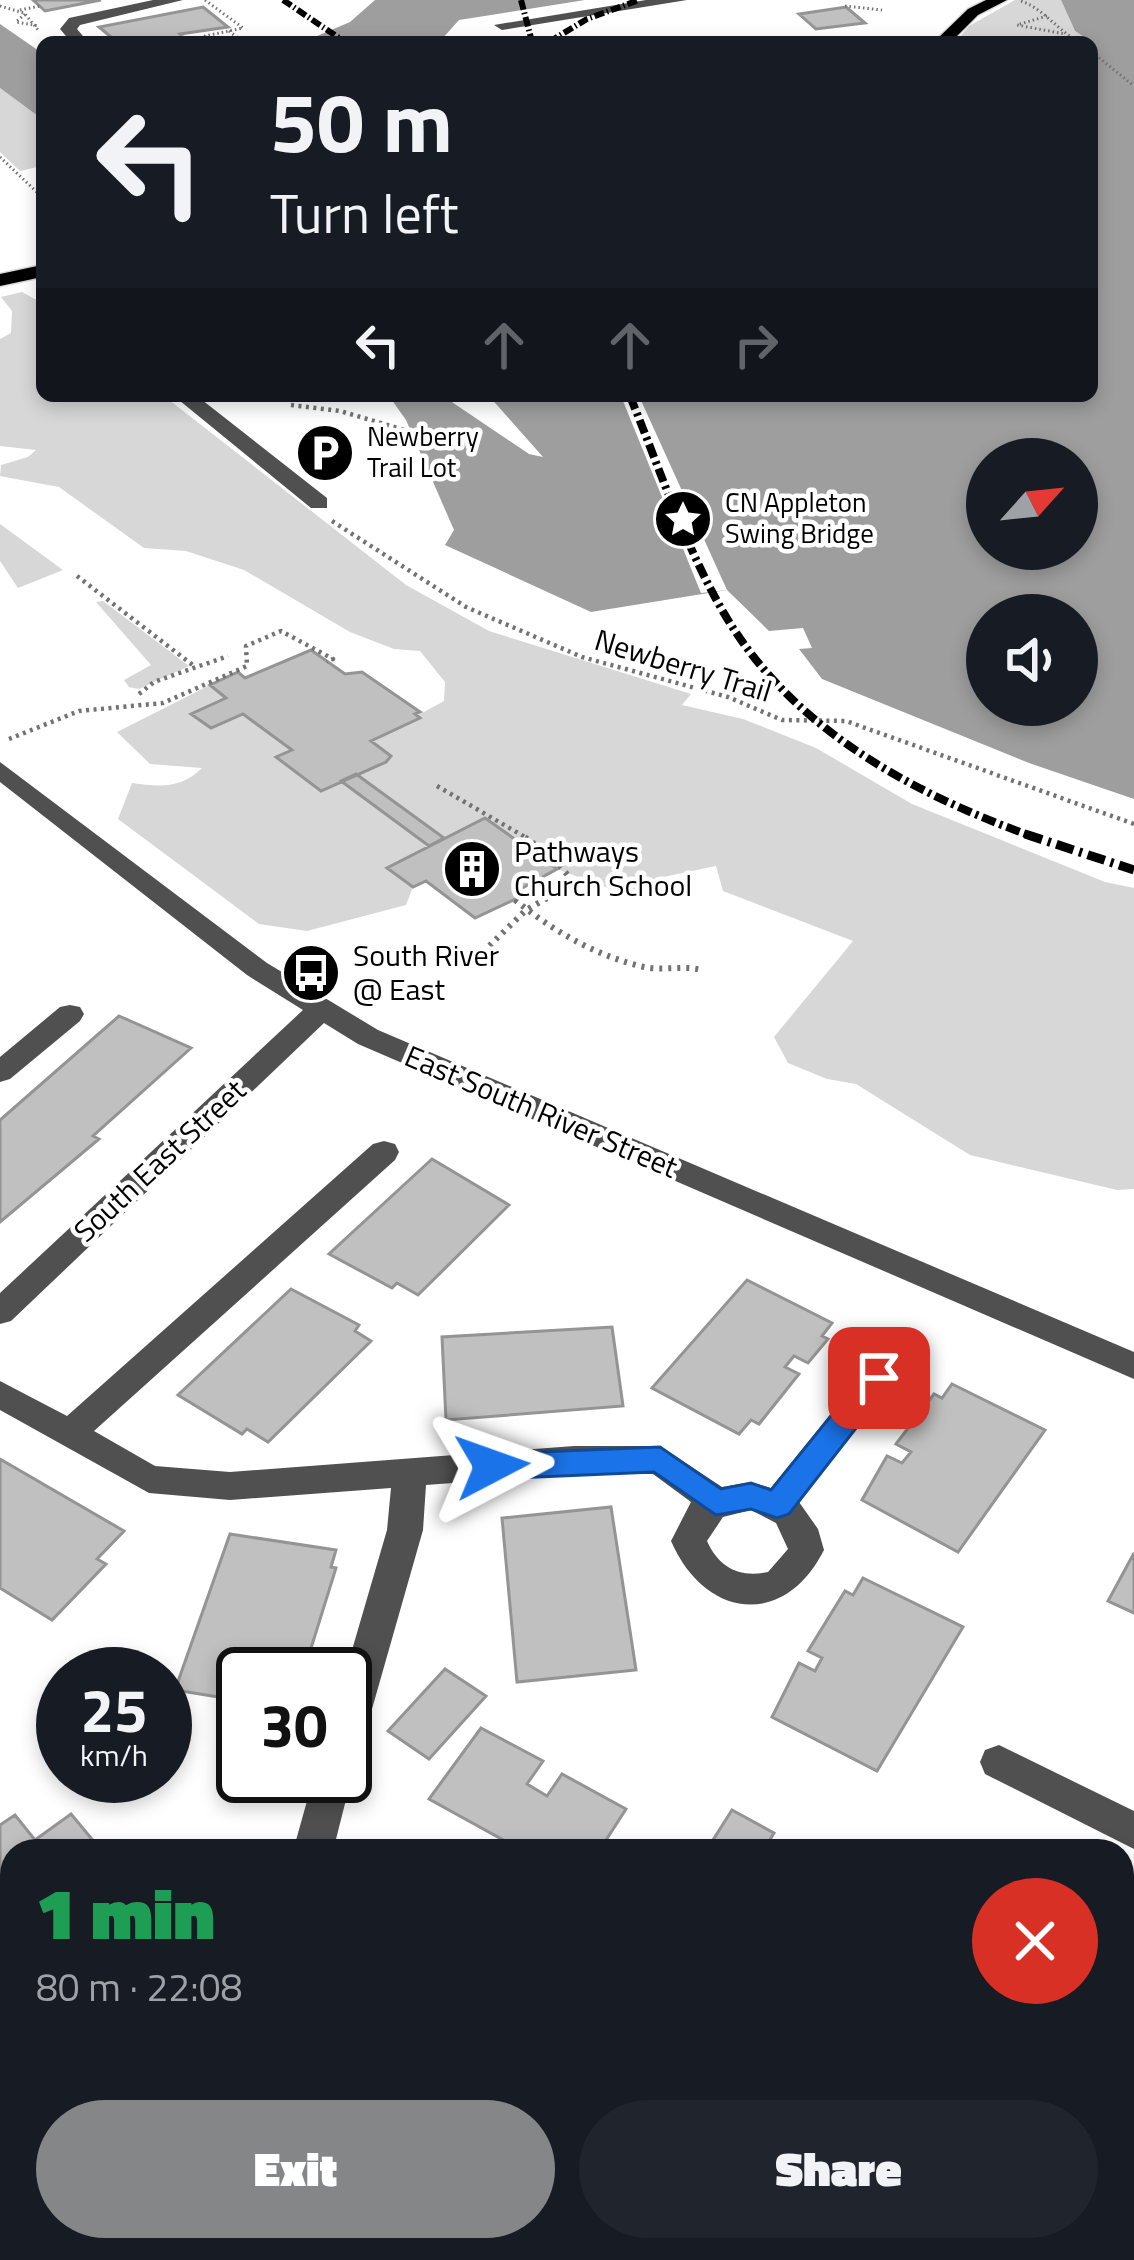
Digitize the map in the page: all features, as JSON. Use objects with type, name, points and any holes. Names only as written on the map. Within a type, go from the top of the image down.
[{"type":"main road","points":[[948,36],[973,12],[999,0]]},
{"type":"main road","points":[[0,280],[36,276]]},
{"type":"street","points":[[75,36],[68,28],[75,21],[175,0]]},
{"type":"street","points":[[498,26],[679,0]]},
{"type":"street","points":[[192,402],[319,503]]},
{"type":"street","name":"East South River Street","points":[[0,770],[256,969],[418,1060],[1134,1366]]},
{"type":"street","name":"South East Street","points":[[4,1303],[321,1009]]},
{"type":"street","points":[[0,1072],[70,1014]]},
{"type":"street","points":[[68,1435],[384,1152]]},
{"type":"street","points":[[777,1505],[879,1378]]},
{"type":"street","points":[[0,1394],[132,1472],[192,1486],[660,1460],[716,1502]]},
{"type":"street","points":[[371,1647],[405,1530],[410,1472]]},
{"type":"street","points":[[751,1496],[777,1505],[796,1521],[806,1550],[790,1577],[757,1591],[718,1583],[693,1557],[692,1526],[716,1502],[751,1496]]},
{"type":"street","points":[[999,1762],[1134,1831]]},
{"type":"street","points":[[316,1839],[326,1803]]},
{"type":"path","points":[[205,36],[243,28],[206,0]]},
{"type":"path","points":[[1019,1],[1047,16],[1052,27],[1068,36]]},
{"type":"path","points":[[0,6],[26,14],[43,36]]},
{"type":"path","points":[[18,11],[40,6]]},
{"type":"path","points":[[845,6],[883,10]]},
{"type":"path","points":[[26,14],[16,22],[39,26]]},
{"type":"path","points":[[1047,16],[1017,25],[1065,34]]},
{"type":"path","points":[[229,31],[235,36]]},
{"type":"path","points":[[1098,57],[1134,86]]},
{"type":"path","points":[[0,158],[36,191]]},
{"type":"path","points":[[291,405],[340,411],[408,431]]},
{"type":"path","name":"Newberry Trail","points":[[319,503],[329,519],[406,573],[553,646],[728,697],[782,720],[846,721],[1134,824]]},
{"type":"path","points":[[77,576],[194,666]]},
{"type":"path","points":[[8,739],[79,711],[163,703],[248,666],[246,646],[281,631],[333,659],[327,662]]},
{"type":"path","points":[[139,694],[194,666],[228,656]]},
{"type":"path","points":[[436,786],[571,871],[574,883],[526,910],[483,952]]},
{"type":"path","points":[[515,900],[593,950],[649,968],[702,970]]},
{"type":"shaded area","points":[[375,0],[585,0],[459,20],[445,36],[317,36],[350,22]]},
{"type":"shaded area","points":[[1015,0],[1061,0],[1075,31],[1084,36],[961,36],[969,26]]},
{"type":"shaded area","points":[[1061,0],[1134,0],[1134,799],[1029,763],[822,679],[799,649],[812,648],[803,628],[769,631],[727,590],[591,612],[445,545],[454,530],[406,420],[393,402],[452,402],[529,454],[543,457],[494,402],[1098,402],[1098,36],[1075,31]]},
{"type":"shaded area","points":[[0,24],[36,49],[36,115],[0,88]]},
{"type":"shaded area","points":[[0,88],[36,115],[36,167],[20,171],[0,152]]},
{"type":"shaded area","points":[[22,292],[36,300],[36,402],[172,402],[406,585],[489,631],[691,694],[682,705],[743,719],[816,748],[912,804],[1105,882],[1134,888],[1134,1189],[1117,1190],[970,1155],[856,1084],[827,1079],[788,1063],[774,1037],[853,941],[723,891],[716,866],[644,881],[627,895],[557,869],[485,818],[388,867],[413,887],[406,905],[307,931],[259,924],[118,819],[132,783],[169,785],[202,768],[150,764],[117,732],[210,685],[226,698],[192,714],[211,728],[243,714],[292,750],[277,756],[374,768],[390,755],[371,741],[444,701],[445,682],[420,651],[394,649],[350,632],[244,570],[186,551],[144,548],[59,487],[0,476],[1,465],[36,450],[0,446],[0,339],[11,333],[12,311],[1,297]]},
{"type":"shaded area","points":[[0,524],[63,570],[18,588],[0,561]]},
{"type":"shaded area","points":[[103,601],[189,666],[139,689],[129,687],[124,680],[151,665],[96,602]]},
{"type":"pier","name":"CN Appleton Swing Bridge","points":[[623,402],[642,402],[727,590],[701,593]]},
{"type":"building","points":[[33,0],[101,0],[45,11]]},
{"type":"building","points":[[203,7],[228,27],[182,36],[110,36],[99,27]]},
{"type":"building","points":[[846,7],[865,23],[816,29],[799,14]]},
{"type":"building","points":[[311,650],[345,674],[362,672],[420,712],[415,714],[420,718],[371,741],[391,756],[386,762],[321,791],[276,757],[292,750],[243,714],[211,728],[191,714],[226,698],[210,685],[238,672],[245,678]]},
{"type":"building","points":[[356,774],[444,838],[429,846],[341,781]]},
{"type":"building","name":"Pathways Church School","points":[[485,818],[557,869],[515,892],[522,896],[475,918],[426,881],[413,887],[387,868]]},
{"type":"building","points":[[119,1016],[191,1048],[93,1136],[99,1139],[0,1222],[0,1120]]},
{"type":"building","points":[[432,1159],[509,1205],[418,1295],[397,1283],[392,1288],[329,1254]]},
{"type":"building","points":[[747,1280],[832,1323],[822,1336],[828,1339],[808,1363],[794,1356],[785,1367],[799,1374],[759,1424],[751,1420],[739,1434],[652,1388]]},
{"type":"building","points":[[291,1289],[359,1325],[355,1331],[371,1341],[268,1442],[247,1429],[242,1434],[178,1395]]},
{"type":"building","points":[[612,1327],[623,1406],[446,1420],[442,1337]]},
{"type":"building","points":[[952,1384],[1045,1430],[958,1552],[862,1500],[887,1456],[902,1463],[911,1452],[896,1444],[934,1394],[942,1398]]},
{"type":"building","points":[[0,1459],[124,1531],[97,1559],[106,1564],[52,1620],[0,1588]]},
{"type":"building","points":[[611,1507],[636,1670],[517,1682],[502,1518]]},
{"type":"building","points":[[230,1534],[336,1550],[331,1567],[336,1568],[311,1647],[216,1647],[216,1697],[192,1693],[190,1647]]},
{"type":"building","points":[[1134,1553],[1134,1613],[1108,1601]]},
{"type":"building","points":[[863,1578],[963,1627],[877,1771],[772,1717],[799,1663],[815,1671],[822,1658],[808,1651],[845,1591],[853,1595]]},
{"type":"building","points":[[445,1669],[486,1696],[429,1759],[388,1731]]},
{"type":"building","points":[[481,1728],[543,1761],[527,1784],[547,1796],[562,1774],[626,1809],[607,1839],[501,1839],[429,1799]]},
{"type":"building","points":[[732,1810],[774,1833],[770,1839],[714,1839]]},
{"type":"building","points":[[71,1814],[92,1839],[36,1839]]},
{"type":"building","points":[[15,1815],[34,1839],[0,1839],[0,1825]]},
{"type":"railway","points":[[283,0],[336,36]]},
{"type":"railway","points":[[521,0],[530,36]]},
{"type":"railway","points":[[559,36],[587,19],[639,0]]},
{"type":"railway","points":[[632,402],[707,583],[748,650],[780,687],[816,721],[898,776],[1034,837]]},
{"type":"railway","points":[[1025,834],[1034,837]]},
{"type":"railway","points":[[1034,837],[1134,870]]},
{"type":"place","name":"Newberry Trail Lot","points":[[325,453]]},
{"type":"place","name":"CN Appleton Swing Bridge","points":[[683,519]]},
{"type":"place","name":"Pathways Church School","points":[[472,869]]},
{"type":"place","name":"South River @ East","points":[[311,973]]},
{"type":"route","points":[[492,1466],[660,1460],[716,1502],[751,1496],[777,1505],[879,1378]]}]
